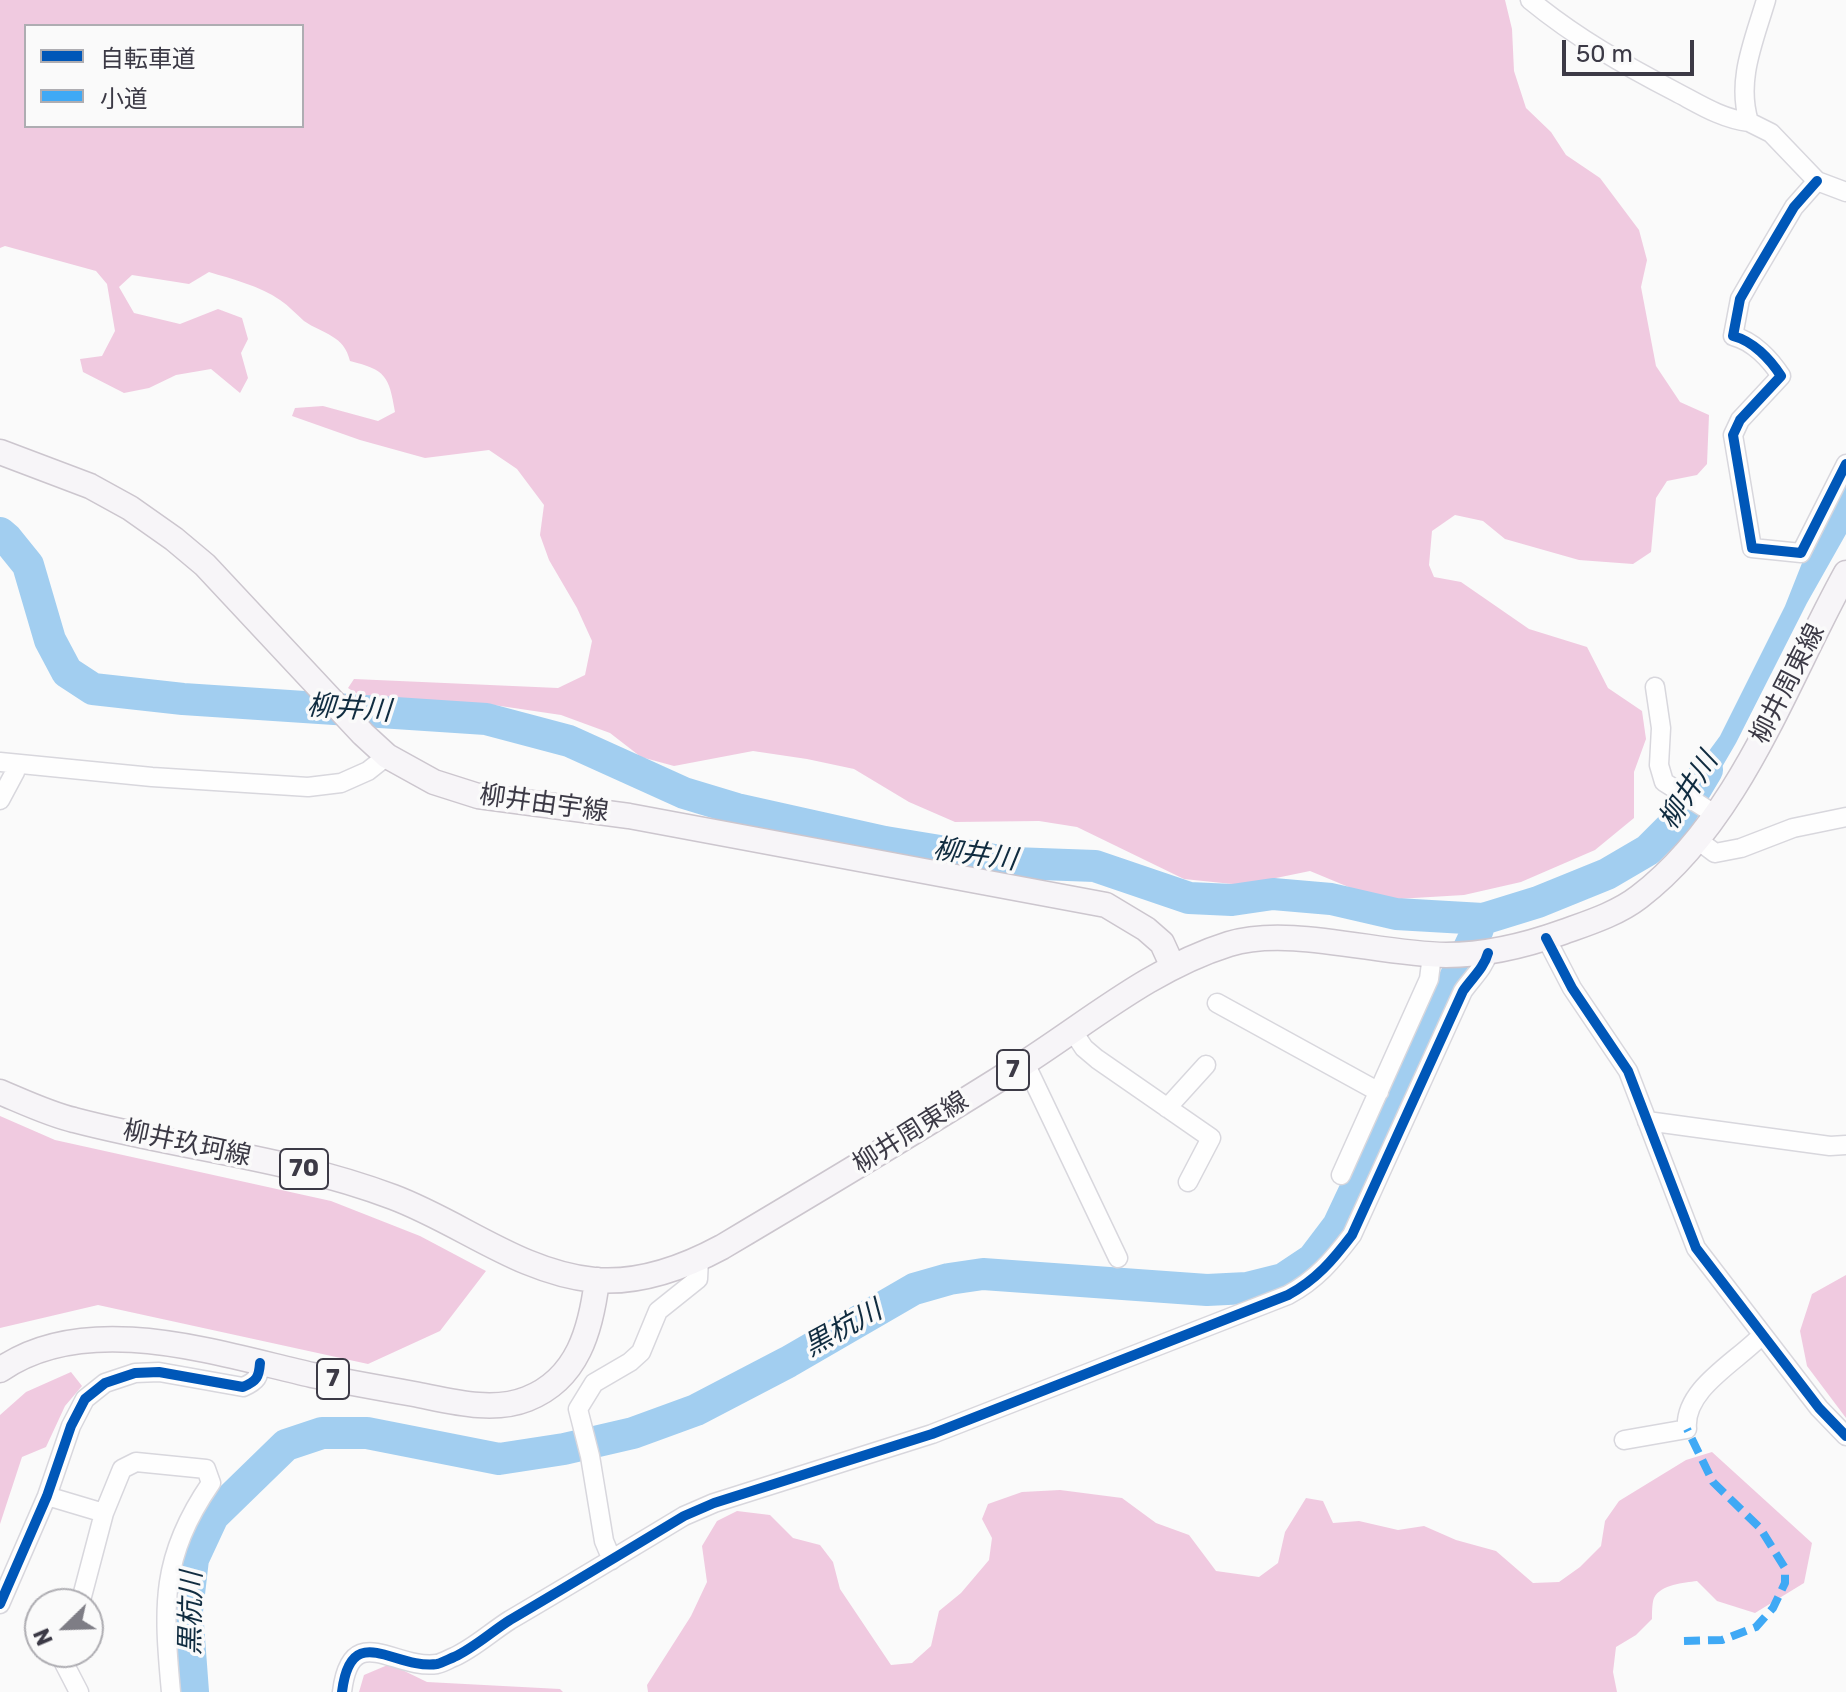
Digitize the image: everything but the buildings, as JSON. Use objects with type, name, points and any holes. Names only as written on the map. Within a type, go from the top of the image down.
[{"type":"main road","name":"柳井由宇線","points":[[0,452],[90,486],[130,508],[174,539],[205,565],[363,734],[387,756],[434,782],[478,796],[629,816],[1106,905],[1146,929],[1162,943],[1173,967]]},
{"type":"main road","name":"柳井周東線","points":[[597,1280],[651,1276],[699,1259],[1025,1063],[1146,981],[1231,943],[1268,938],[1441,955],[1486,953],[1514,949],[1595,921],[1637,899],[1699,841],[1712,812],[1756,747],[1846,573]]},
{"type":"main road","name":"柳井玖珂線","points":[[0,1092],[72,1120],[324,1175],[393,1197],[532,1265],[564,1276],[597,1280]]},
{"type":"main road","name":"7","points":[[0,1370],[56,1346],[102,1339],[148,1340],[459,1403],[499,1405],[527,1399],[551,1386],[584,1345],[593,1313],[597,1280]]},
{"type":"street","points":[[1530,0],[1597,49],[1635,71],[1715,112],[1735,121],[1749,122],[1771,133],[1817,181],[1846,192]]},
{"type":"street","points":[[1749,122],[1742,101],[1746,71],[1766,0]]},
{"type":"street","points":[[1817,181],[1794,207],[1740,299],[1733,336],[1769,359],[1781,376],[1740,420],[1733,435],[1752,548],[1801,553],[1846,464]]},
{"type":"street","points":[[1655,687],[1661,728],[1659,765],[1664,782],[1712,812]]},
{"type":"street","points":[[8,763],[152,777],[308,787],[341,783],[368,771],[387,756]]},
{"type":"street","points":[[0,800],[15,772],[8,763]]},
{"type":"street","points":[[1699,841],[1715,853],[1741,848],[1793,828],[1846,817]]},
{"type":"street","points":[[1546,938],[1572,988],[1628,1071],[1696,1248],[1819,1408],[1846,1436]]},
{"type":"street","points":[[342,1692],[347,1665],[359,1653],[370,1652],[437,1664],[457,1656],[504,1624],[684,1516],[714,1503],[909,1442],[1004,1407],[1288,1295],[1310,1283],[1332,1262],[1352,1235],[1463,991],[1473,975],[1485,965],[1486,953]]},
{"type":"street","points":[[1341,1175],[1441,955]]},
{"type":"street","points":[[1217,1003],[1379,1092]]},
{"type":"street","points":[[1072,1030],[1084,1048],[1097,1059],[1211,1138],[1188,1182]]},
{"type":"street","points":[[1025,1063],[1118,1258]]},
{"type":"street","points":[[1167,1108],[1206,1065]]},
{"type":"street","points":[[1647,1121],[1830,1146],[1846,1145]]},
{"type":"street","points":[[612,1560],[604,1541],[590,1456],[578,1409],[594,1383],[641,1352],[658,1311],[698,1279],[699,1259]]},
{"type":"street","points":[[1624,1440],[1687,1429],[1690,1407],[1697,1394],[1762,1335]]},
{"type":"street","points":[[0,1604],[47,1496],[71,1426],[85,1399],[105,1383],[135,1373],[159,1372],[243,1387],[256,1382],[260,1363]]},
{"type":"street","points":[[84,1588],[104,1513],[122,1469],[136,1462],[206,1469],[211,1483],[192,1510],[178,1538],[169,1573],[167,1629],[171,1692]]},
{"type":"street","points":[[47,1496],[104,1513]]},
{"type":"street","points":[[67,1668],[79,1692]]},
{"type":"shaded area","points":[[0,0],[1505,0],[1512,29],[1514,71],[1526,108],[1551,132],[1566,155],[1600,178],[1639,230],[1647,260],[1641,287],[1656,366],[1680,402],[1709,415],[1707,464],[1697,475],[1667,481],[1656,498],[1651,552],[1633,564],[1579,560],[1505,539],[1483,521],[1455,515],[1432,531],[1429,565],[1434,577],[1461,582],[1529,629],[1587,647],[1608,688],[1642,711],[1646,739],[1634,772],[1634,818],[1595,850],[1521,882],[1464,895],[1380,900],[1310,871],[1242,885],[1184,879],[1077,827],[1039,821],[955,822],[909,802],[854,769],[807,759],[753,751],[674,766],[641,757],[610,733],[561,715],[487,704],[362,697],[348,688],[354,679],[558,688],[585,675],[592,641],[549,560],[540,535],[544,505],[517,469],[489,450],[425,458],[360,440],[292,416],[295,408],[323,406],[378,421],[395,412],[384,376],[350,361],[338,340],[304,321],[272,295],[209,272],[189,284],[132,275],[119,287],[134,313],[180,324],[218,309],[242,318],[248,339],[241,353],[248,378],[240,393],[211,369],[176,375],[149,388],[124,393],[83,372],[80,359],[102,356],[115,331],[107,284],[96,271],[5,246],[0,248]]},
{"type":"shaded area","points":[[0,1116],[55,1140],[331,1201],[420,1236],[486,1271],[440,1331],[368,1364],[98,1305],[0,1328]]},
{"type":"shaded area","points":[[1846,1275],[1846,1418],[1807,1366],[1800,1331],[1812,1294]]},
{"type":"shaded area","points":[[71,1372],[82,1386],[65,1406],[46,1447],[22,1457],[0,1524],[0,1415],[26,1392]]},
{"type":"shaded area","points":[[1712,1452],[1812,1543],[1804,1583],[1755,1613],[1717,1601],[1697,1581],[1662,1590],[1654,1598],[1652,1619],[1636,1635],[1616,1647],[1613,1672],[1617,1692],[648,1692],[647,1685],[691,1616],[707,1582],[702,1546],[717,1521],[737,1511],[770,1515],[793,1538],[820,1545],[833,1562],[840,1589],[891,1665],[912,1663],[931,1646],[939,1611],[961,1593],[989,1560],[992,1538],[982,1519],[988,1504],[1022,1492],[1060,1490],[1122,1498],[1156,1523],[1189,1535],[1216,1571],[1259,1577],[1278,1563],[1285,1532],[1306,1498],[1323,1501],[1333,1523],[1359,1521],[1398,1530],[1424,1526],[1456,1540],[1496,1551],[1533,1583],[1559,1582],[1601,1546],[1605,1521],[1619,1501],[1686,1460]]},
{"type":"shaded area","points":[[390,1664],[427,1682],[560,1689],[563,1692],[359,1692],[364,1675]]},
{"type":"water","points":[[1846,482],[1846,534],[1704,798],[1684,785],[1720,736],[1785,606],[1804,558]]},
{"type":"waterway","name":"柳井川","points":[[0,533],[28,565],[50,640],[67,672],[93,689],[183,699],[486,719],[569,741],[684,793],[737,809],[885,842],[1013,863],[1095,866],[1189,898],[1232,900],[1273,894],[1331,899],[1396,914],[1483,919],[1538,902],[1607,874],[1648,850],[1676,822],[1707,770]]},
{"type":"waterway","name":"黒杭川","points":[[193,1692],[187,1611],[193,1559],[213,1516],[286,1445],[322,1433],[367,1433],[499,1459],[564,1449],[633,1433],[696,1410],[788,1362],[914,1289],[949,1279],[983,1274],[1207,1290],[1247,1288],[1283,1279],[1313,1259],[1338,1226],[1478,929]]},
{"type":"marked path","points":[[1684,1641],[1722,1640],[1756,1627],[1773,1608],[1785,1583],[1785,1568],[1760,1528],[1713,1482],[1687,1429]]},
{"type":"cycle path","points":[[1817,181],[1794,207],[1740,299],[1733,336],[1760,352],[1781,376],[1740,420],[1733,435],[1752,548],[1801,553],[1846,464]]},
{"type":"cycle path","points":[[1546,938],[1572,988],[1628,1071],[1696,1248],[1819,1408],[1846,1436]]},
{"type":"cycle path","points":[[342,1692],[347,1670],[355,1658],[365,1653],[377,1653],[421,1664],[443,1662],[684,1516],[714,1503],[932,1434],[1298,1289],[1323,1269],[1352,1235],[1463,991],[1488,953]]},
{"type":"cycle path","points":[[0,1604],[47,1496],[71,1426],[85,1399],[105,1383],[135,1373],[159,1372],[243,1387],[256,1378],[260,1363]]}]
